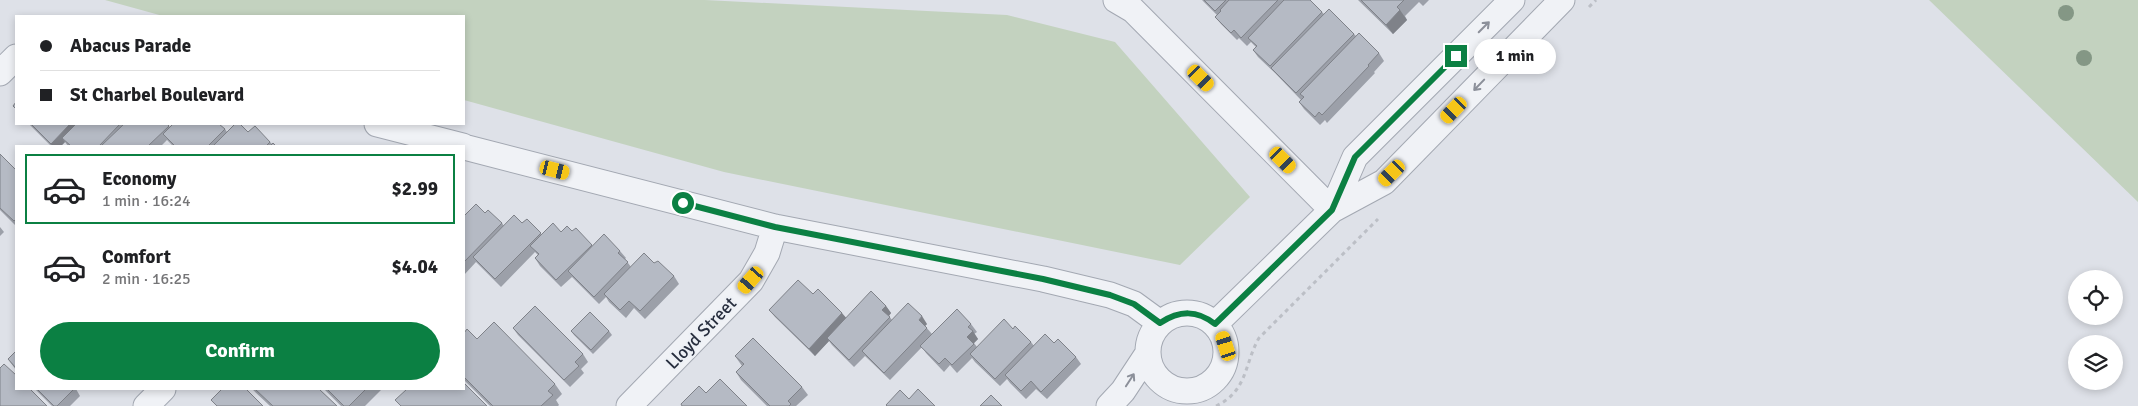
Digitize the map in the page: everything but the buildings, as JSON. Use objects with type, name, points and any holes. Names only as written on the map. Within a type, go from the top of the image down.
[{"type":"street","points":[[1116,0],[1133,10],[1332,210]]},
{"type":"street","points":[[1332,210],[1355,157],[1512,0]]},
{"type":"street","points":[[1215,324],[1332,210],[1384,182],[1562,0]]},
{"type":"street","points":[[0,73],[15,58]]},
{"type":"street","points":[[384,133],[457,145]]},
{"type":"street","points":[[465,147],[775,227],[1043,279],[1110,295],[1134,304],[1160,323]]},
{"type":"street","name":"Lloyd Street","points":[[629,406],[751,280],[767,253],[775,227]]},
{"type":"street","points":[[1109,406],[1123,391],[1148,353],[1153,332],[1160,323],[1170,316],[1194,313],[1206,317],[1223,334],[1226,346],[1226,358],[1222,370],[1214,380],[1205,387],[1171,398],[1170,388],[1154,374],[1148,353]]},
{"type":"street","points":[[146,406],[162,390]]},
{"type":"green space","points":[[105,0],[705,0],[1007,15],[1115,42],[1250,197],[1180,265],[724,172],[465,100],[465,15],[159,15]]},
{"type":"green space","points":[[1929,0],[2138,0],[2138,202]]},
{"type":"route","points":[[683,203],[775,227],[1043,279],[1110,295],[1134,304],[1160,323],[1170,316],[1194,313],[1206,317],[1215,324],[1332,210],[1355,157],[1456,56]]}]
